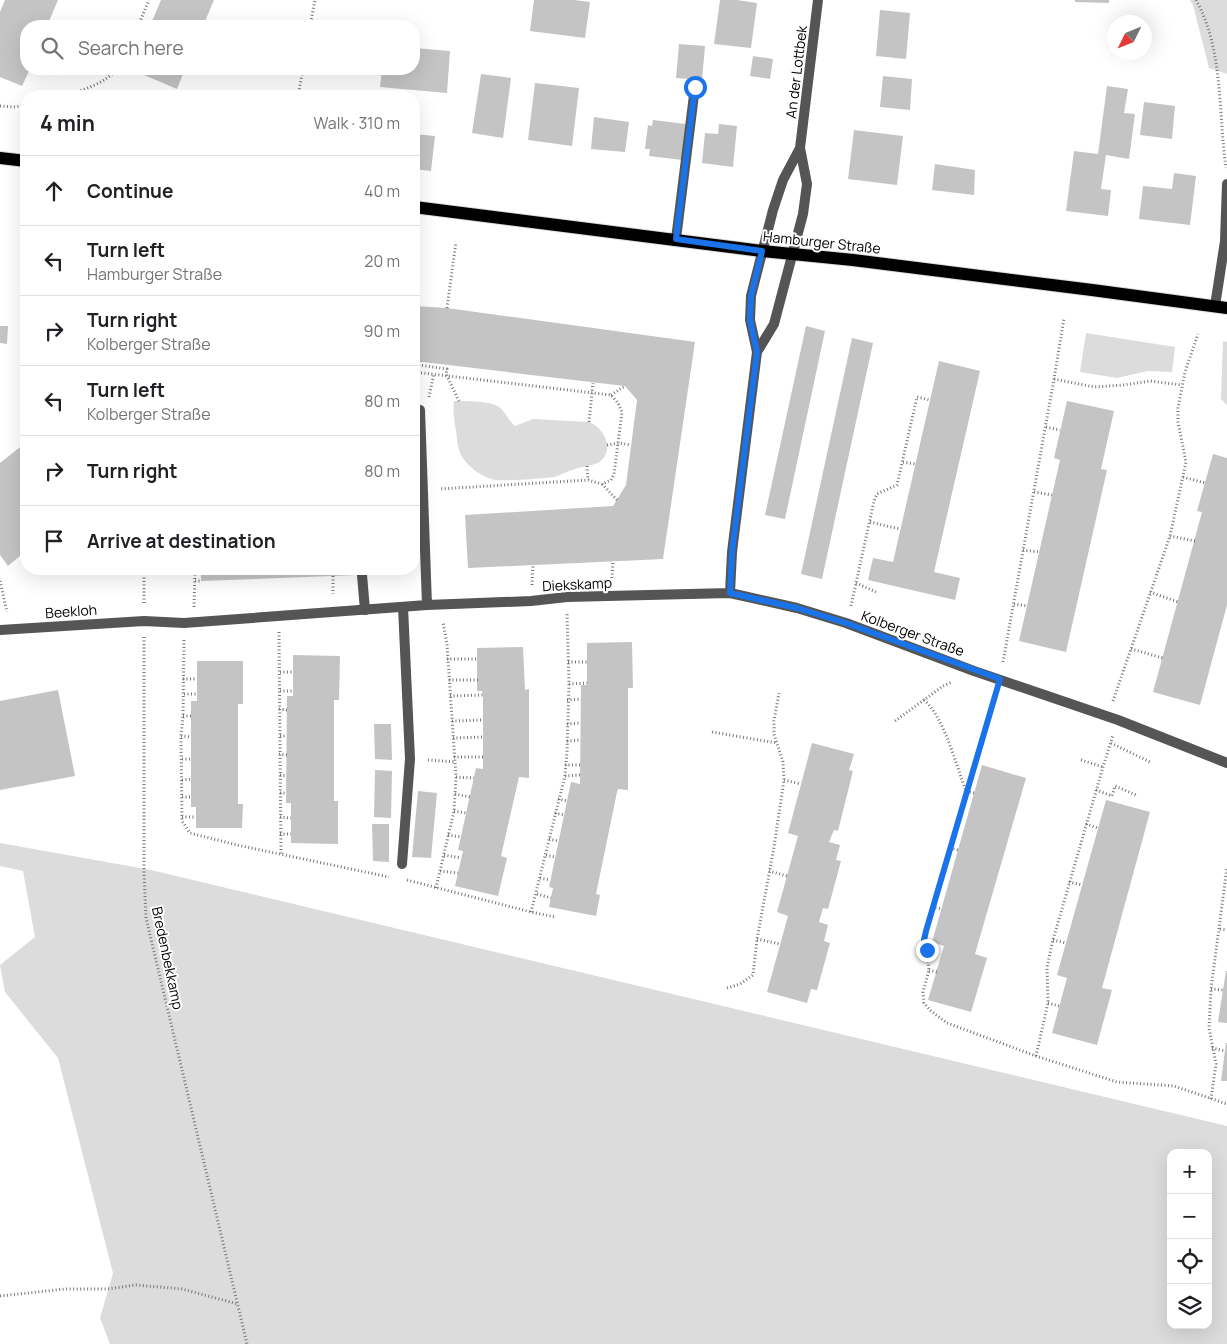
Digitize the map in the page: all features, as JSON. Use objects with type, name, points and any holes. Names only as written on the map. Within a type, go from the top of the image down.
[{"type":"main road","points":[[0,158],[20,160]]},
{"type":"main road","name":"Hamburger Straße","points":[[420,208],[762,251],[1083,288],[1221,307]]},
{"type":"street","name":"An der Lottbek","points":[[793,254],[803,214],[807,184],[800,148],[818,0]]},
{"type":"street","points":[[676,239],[695,87]]},
{"type":"street","name":"An der Lottbek","points":[[762,251],[783,180],[800,148]]},
{"type":"street","points":[[1221,307],[1227,184]]},
{"type":"street","points":[[730,593],[732,552],[757,352],[750,320],[751,296],[762,251]]},
{"type":"street","points":[[757,352],[774,324],[793,254]]},
{"type":"street","points":[[420,410],[427,605]]},
{"type":"street","points":[[362,575],[365,610]]},
{"type":"street","name":"Diekskamp","points":[[144,621],[189,622],[441,604],[531,601],[567,597],[730,593]]},
{"type":"street","name":"Kolberger Straße","points":[[730,593],[797,608],[846,623],[974,671],[1113,718],[1227,763]]},
{"type":"street","points":[[402,864],[410,760],[403,607]]},
{"type":"street","name":"Beekloh","points":[[0,630],[144,621]]},
{"type":"path","points":[[141,20],[149,0]]},
{"type":"path","points":[[311,20],[315,0]]},
{"type":"path","points":[[1196,0],[1203,12],[1212,44],[1218,81],[1227,176]]},
{"type":"path","points":[[80,90],[112,75]]},
{"type":"path","points":[[299,90],[302,75]]},
{"type":"path","points":[[0,106],[20,106]]},
{"type":"path","points":[[448,308],[456,242]]},
{"type":"path","points":[[1064,318],[1000,679],[932,907],[924,940],[929,970],[923,992],[924,1003],[931,1011],[947,1022],[1036,1056],[1117,1082],[1174,1086],[1227,1104]]},
{"type":"path","points":[[1036,1056],[1048,1003],[1047,967],[1053,940],[1102,767],[1111,743],[1113,718],[1131,649],[1170,536],[1186,462],[1178,416],[1182,385],[1198,334]]},
{"type":"path","points":[[420,365],[447,369],[446,374],[459,401]]},
{"type":"path","points":[[420,372],[611,395],[625,386]]},
{"type":"path","points":[[420,410],[428,400],[434,373]]},
{"type":"path","points":[[1054,379],[1094,387],[1150,381],[1182,385]]},
{"type":"path","points":[[588,422],[593,383]]},
{"type":"path","points":[[602,484],[611,480],[614,474],[619,444],[622,412],[618,403],[611,395]]},
{"type":"path","points":[[846,623],[874,501],[877,494],[897,485],[917,397],[930,400]]},
{"type":"path","points":[[1046,426],[1060,430]]},
{"type":"path","points":[[607,445],[631,445]]},
{"type":"path","points":[[903,462],[915,464]]},
{"type":"path","points":[[587,466],[588,480]]},
{"type":"path","points":[[1182,477],[1205,483]]},
{"type":"path","points":[[424,490],[496,482],[588,480],[602,484],[617,500]]},
{"type":"path","points":[[1034,492],[1052,495]]},
{"type":"path","points":[[870,522],[900,529]]},
{"type":"path","points":[[1170,536],[1195,541]]},
{"type":"path","points":[[1024,550],[1039,552]]},
{"type":"path","name":"Bredenbekkamp","points":[[144,575],[144,872],[146,918],[247,1344]]},
{"type":"path","points":[[195,575],[183,679],[184,716],[181,736],[182,821],[190,833],[392,877]]},
{"type":"path","points":[[0,581],[11,629]]},
{"type":"path","points":[[195,581],[201,581]]},
{"type":"path","points":[[856,583],[876,592]]},
{"type":"path","points":[[1150,592],[1178,602]]},
{"type":"path","points":[[531,912],[565,776],[568,700],[567,597]]},
{"type":"path","points":[[436,888],[454,811],[456,777],[448,659],[441,604]]},
{"type":"path","points":[[1014,604],[1027,606]]},
{"type":"path","points":[[279,615],[281,854]]},
{"type":"path","points":[[1131,649],[1162,658]]},
{"type":"path","points":[[448,659],[478,659]]},
{"type":"path","points":[[568,662],[587,662]]},
{"type":"path","points":[[895,721],[944,686],[974,671]]},
{"type":"path","points":[[280,672],[293,672]]},
{"type":"path","points":[[183,679],[197,679]]},
{"type":"path","points":[[449,680],[478,680]]},
{"type":"path","points":[[568,684],[587,683]]},
{"type":"path","points":[[280,691],[294,691]]},
{"type":"path","points":[[728,988],[740,984],[753,975],[756,939],[784,780],[783,762],[777,743],[774,721],[779,693]]},
{"type":"path","points":[[184,694],[197,694]]},
{"type":"path","points":[[450,696],[483,695]]},
{"type":"path","points":[[568,700],[581,699]]},
{"type":"path","points":[[924,700],[938,716],[966,791]]},
{"type":"path","points":[[279,710],[286,710]]},
{"type":"path","points":[[184,716],[191,716]]},
{"type":"path","points":[[452,721],[483,720]]},
{"type":"path","points":[[567,724],[580,723]]},
{"type":"path","points":[[712,732],[777,743]]},
{"type":"path","points":[[181,736],[191,736]]},
{"type":"path","points":[[280,736],[287,736]]},
{"type":"path","points":[[453,738],[483,737]]},
{"type":"path","points":[[567,741],[580,740]]},
{"type":"path","points":[[1111,743],[1150,762]]},
{"type":"path","points":[[279,754],[287,755]]},
{"type":"path","points":[[454,756],[483,758]]},
{"type":"path","points":[[182,759],[191,759]]},
{"type":"path","points":[[410,760],[455,762]]},
{"type":"path","points":[[1081,760],[1102,767]]},
{"type":"path","points":[[565,765],[580,765]]},
{"type":"path","points":[[280,775],[286,776]]},
{"type":"path","points":[[565,776],[580,775]]},
{"type":"path","points":[[456,777],[474,778]]},
{"type":"path","points":[[182,780],[191,779]]},
{"type":"path","points":[[784,780],[801,784]]},
{"type":"path","points":[[1096,790],[1112,796],[1115,786],[1136,795]]},
{"type":"path","points":[[966,791],[974,793]]},
{"type":"path","points":[[280,793],[286,793]]},
{"type":"path","points":[[455,794],[470,797]]},
{"type":"path","points":[[182,797],[191,797]]},
{"type":"path","points":[[558,799],[567,801]]},
{"type":"path","points":[[454,811],[466,813]]},
{"type":"path","points":[[555,813],[564,815]]},
{"type":"path","points":[[182,817],[196,817]]},
{"type":"path","points":[[280,817],[291,818]]},
{"type":"path","points":[[1086,824],[1098,828]]},
{"type":"path","points":[[280,834],[291,834]]},
{"type":"path","points":[[448,835],[461,837]]},
{"type":"path","points":[[549,839],[558,841]]},
{"type":"path","points":[[950,848],[958,850]]},
{"type":"path","points":[[444,855],[462,858]]},
{"type":"path","points":[[546,855],[555,857]]},
{"type":"path","points":[[1211,1099],[1216,1064],[1209,1028],[1211,989],[1227,869]]},
{"type":"path","points":[[440,871],[458,873]]},
{"type":"path","points":[[769,871],[787,876]]},
{"type":"path","points":[[400,878],[554,917]]},
{"type":"path","points":[[540,878],[550,880]]},
{"type":"path","points":[[1069,882],[1082,885]]},
{"type":"path","points":[[537,894],[550,898]]},
{"type":"path","points":[[932,907],[941,910]]},
{"type":"path","points":[[1220,929],[1227,930]]},
{"type":"path","points":[[756,939],[780,944]]},
{"type":"path","points":[[1053,940],[1066,943]]},
{"type":"path","points":[[929,970],[936,972]]},
{"type":"path","points":[[1211,989],[1223,990]]},
{"type":"path","points":[[1048,1003],[1059,1006]]},
{"type":"path","points":[[1212,1048],[1225,1051]]},
{"type":"path","points":[[0,1296],[65,1289],[107,1289],[136,1285],[182,1289],[238,1304]]},
{"type":"shaded area","points":[[1190,0],[1227,0],[1227,74],[1209,68],[1193,5]]},
{"type":"shaded area","points":[[1086,333],[1175,347],[1172,372],[1148,371],[1117,378],[1080,372]]},
{"type":"shaded area","points":[[1223,341],[1227,342],[1227,405],[1221,399]]},
{"type":"shaded area","points":[[454,401],[495,405],[501,409],[515,426],[533,419],[589,422],[599,428],[606,438],[607,450],[605,456],[598,463],[554,477],[508,480],[491,479],[469,465],[461,455],[455,423]]},
{"type":"shaded area","points":[[0,843],[151,870],[1227,1126],[1227,1344],[110,1344],[100,1318],[113,1273],[58,1058],[5,992],[0,965],[35,937],[23,871],[0,866]]},
{"type":"building","points":[[5,0],[58,0],[50,20],[20,20],[20,75],[27,75],[22,86],[0,77],[0,12]]},
{"type":"building","points":[[161,0],[214,0],[206,20],[153,20]]},
{"type":"building","points":[[534,0],[590,2],[585,38],[530,31]]},
{"type":"building","points":[[720,0],[757,3],[751,48],[714,44]]},
{"type":"building","points":[[1075,0],[1109,0],[1109,3],[1075,2]]},
{"type":"building","points":[[880,10],[910,13],[906,59],[876,56]]},
{"type":"building","points":[[679,44],[705,46],[702,80],[676,78]]},
{"type":"building","points":[[420,48],[450,51],[447,93],[380,87],[381,75],[420,75]]},
{"type":"building","points":[[753,56],[773,59],[770,79],[750,76]]},
{"type":"building","points":[[481,74],[511,78],[503,138],[472,133]]},
{"type":"building","points":[[144,75],[183,75],[177,89]]},
{"type":"building","points":[[883,76],[912,79],[910,110],[880,107]]},
{"type":"building","points":[[535,83],[579,88],[572,146],[528,140]]},
{"type":"building","points":[[1107,86],[1128,89],[1124,113],[1135,114],[1129,159],[1106,155],[1101,189],[1111,190],[1108,216],[1066,211],[1074,151],[1098,154]]},
{"type":"building","points":[[1144,102],[1175,106],[1172,139],[1140,135]]},
{"type":"building","points":[[594,117],[629,122],[625,152],[591,149]]},
{"type":"building","points":[[653,120],[686,124],[682,160],[649,156],[650,149],[645,149],[648,125],[652,126]]},
{"type":"building","points":[[719,124],[737,126],[733,167],[702,163],[705,133],[718,134]]},
{"type":"building","points":[[854,130],[903,136],[897,185],[848,179]]},
{"type":"building","points":[[420,135],[435,136],[431,171],[420,170]]},
{"type":"building","points":[[935,164],[975,170],[974,195],[932,190]]},
{"type":"building","points":[[1174,173],[1196,176],[1190,225],[1139,219],[1143,186],[1172,189]]},
{"type":"building","points":[[420,306],[447,308],[695,342],[663,559],[468,568],[465,515],[613,506],[626,485],[637,400],[625,386],[420,362]]},
{"type":"building","points":[[0,326],[8,326],[7,344],[0,343]]},
{"type":"building","points":[[806,326],[825,331],[785,519],[765,515]]},
{"type":"building","points":[[852,338],[873,343],[822,579],[801,574]]},
{"type":"building","points":[[939,361],[980,371],[934,572],[960,578],[955,600],[868,580],[873,558],[893,562]]},
{"type":"building","points":[[1067,401],[1114,411],[1101,469],[1107,470],[1066,652],[1019,641],[1060,460],[1054,458]]},
{"type":"building","points":[[20,447],[20,556],[8,566],[0,555],[0,463]]},
{"type":"building","points":[[1213,454],[1227,458],[1227,605],[1200,705],[1153,692],[1202,512],[1197,511]]},
{"type":"building","points":[[201,575],[357,575],[201,581]]},
{"type":"building","points":[[632,642],[633,688],[628,688],[628,790],[618,789],[617,792],[596,894],[600,895],[596,916],[549,907],[553,888],[549,887],[571,782],[580,784],[581,685],[587,685],[587,643]]},
{"type":"building","points":[[523,647],[525,690],[529,689],[529,778],[519,777],[501,856],[507,858],[498,896],[455,886],[463,851],[458,850],[476,768],[483,769],[483,695],[482,691],[477,691],[477,648]]},
{"type":"building","points":[[293,655],[340,656],[339,700],[334,700],[334,801],[338,801],[338,844],[291,843],[291,803],[286,803],[287,696],[293,696]]},
{"type":"building","points":[[197,661],[243,661],[243,704],[238,704],[238,804],[243,804],[242,828],[196,828],[196,807],[191,807],[191,701],[197,701]]},
{"type":"building","points":[[58,690],[75,776],[0,790],[0,701]]},
{"type":"building","points":[[374,724],[391,724],[392,760],[375,759]]},
{"type":"building","points":[[812,743],[854,754],[849,770],[853,771],[838,831],[834,830],[829,842],[840,845],[836,860],[841,861],[828,909],[823,908],[819,922],[828,925],[824,941],[830,943],[817,990],[811,989],[807,1003],[767,992],[788,916],[777,912],[798,836],[788,833]]},
{"type":"building","points":[[982,765],[1026,778],[975,954],[987,958],[971,1012],[928,1000],[944,946],[932,942]]},
{"type":"building","points":[[375,770],[392,771],[391,818],[374,817]]},
{"type":"building","points":[[418,791],[437,793],[431,858],[412,857]]},
{"type":"building","points":[[1106,800],[1150,812],[1102,988],[1112,990],[1097,1045],[1052,1033],[1067,978],[1057,975]]},
{"type":"building","points":[[372,824],[389,824],[389,862],[373,861]]},
{"type":"building","points":[[1227,971],[1227,1023],[1218,1022]]},
{"type":"building","points":[[1226,1043],[1227,1081],[1221,1081]]},
{"type":"route","points":[[695,87],[676,239],[762,251],[751,296],[750,320],[757,352],[732,552],[730,593],[797,608],[846,623],[1000,679],[926,931],[924,940],[927,950]]}]
